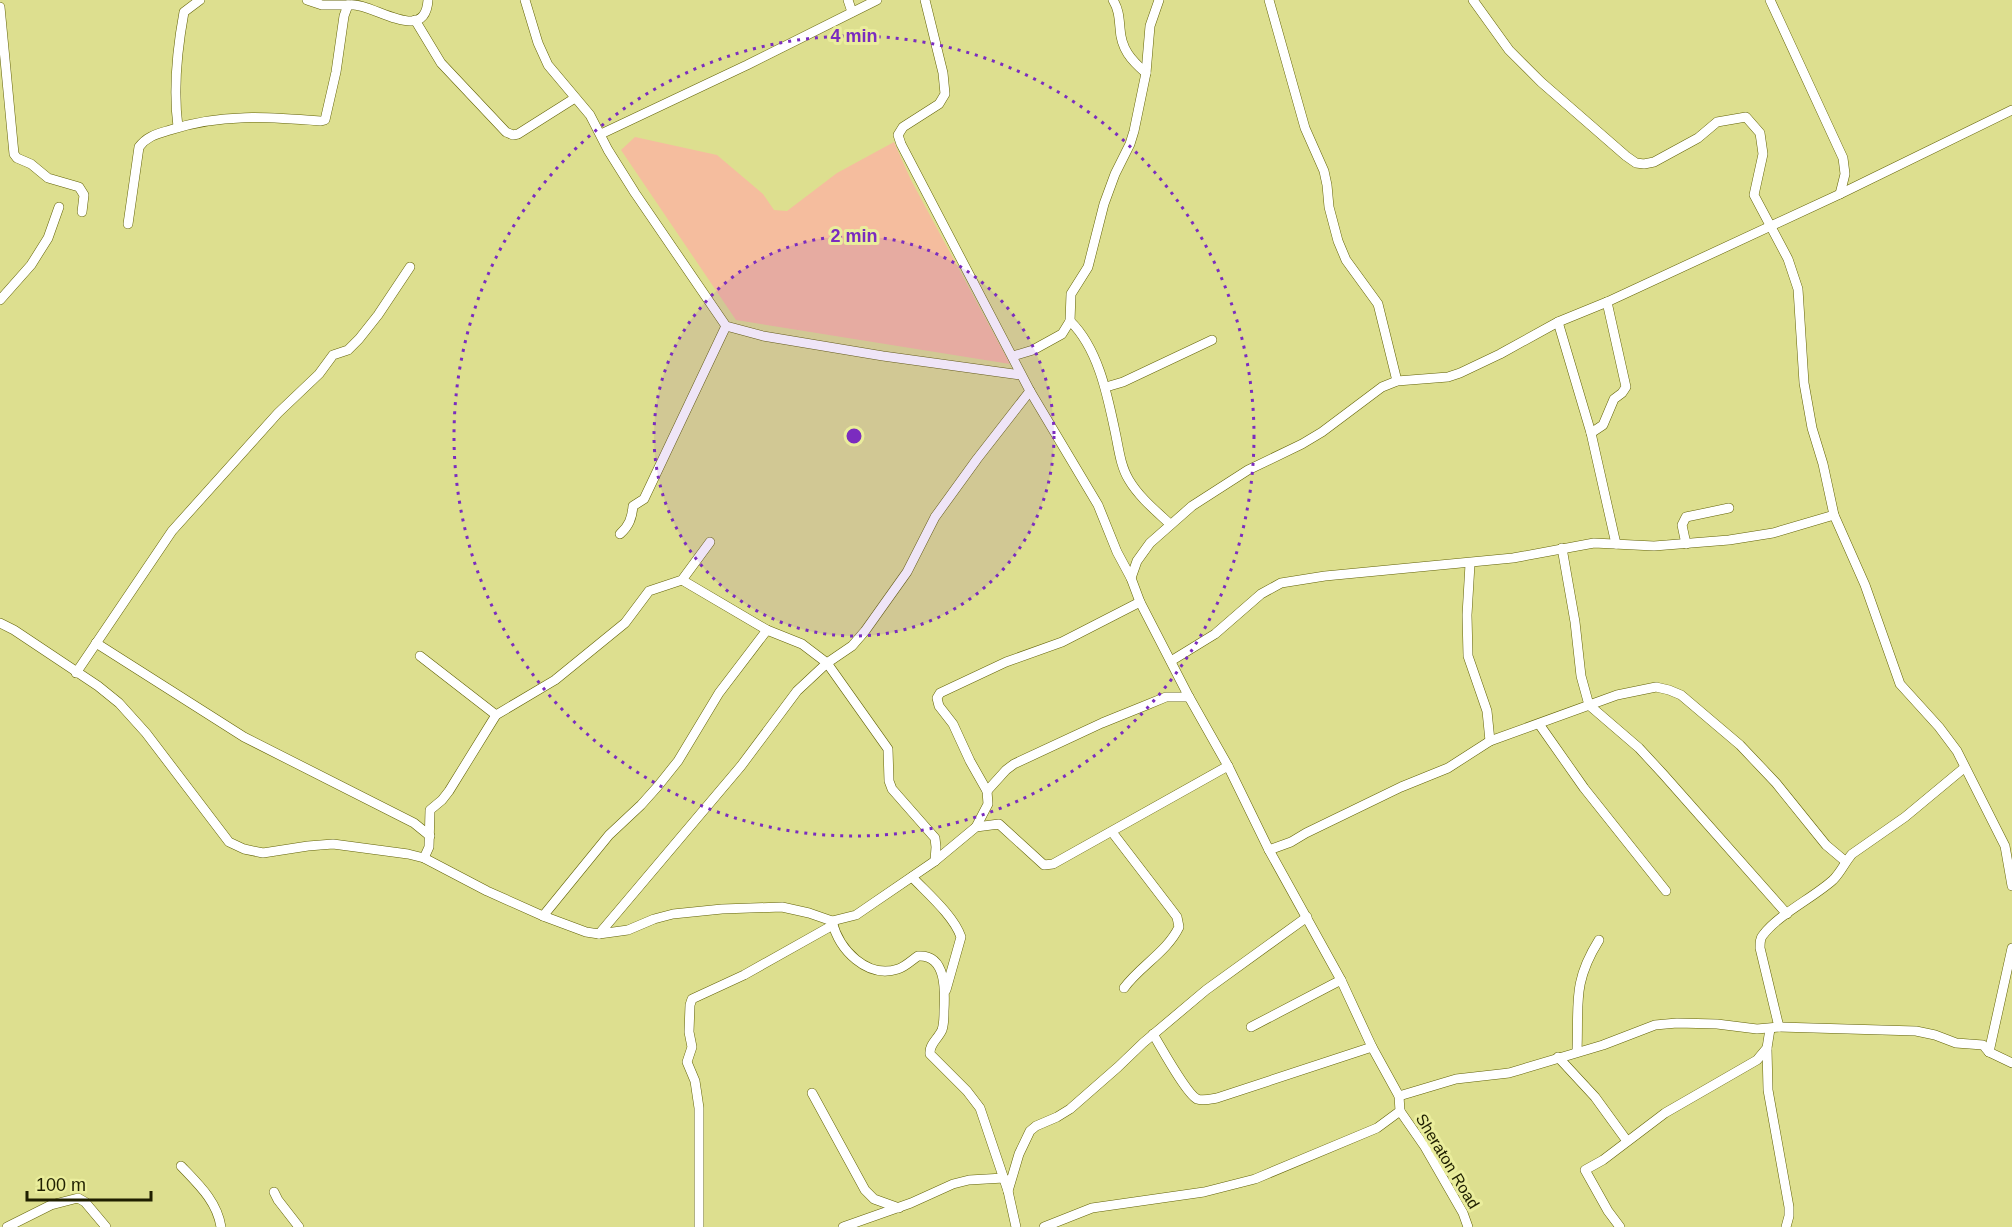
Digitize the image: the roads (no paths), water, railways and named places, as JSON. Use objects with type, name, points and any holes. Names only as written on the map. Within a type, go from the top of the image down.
[{"type":"street","points":[[178,127],[177,48],[184,12],[200,0]]},
{"type":"street","points":[[307,0],[322,5],[358,3],[416,20],[422,18],[426,13],[428,0]]},
{"type":"street","points":[[525,0],[538,43],[548,65],[590,115],[635,193],[726,326],[763,336],[883,356],[1021,375]]},
{"type":"street","points":[[848,0],[852,12]]},
{"type":"street","points":[[601,134],[877,0]]},
{"type":"street","points":[[925,0],[943,73],[945,94],[939,104],[903,126],[898,135],[901,144],[1030,392],[1098,505],[1140,602],[1228,766],[1269,850],[1341,980],[1372,1047],[1399,1096],[1400,1111],[1377,1128],[1255,1179],[1204,1192],[1092,1208],[1044,1227]]},
{"type":"street","points":[[1113,0],[1119,12],[1124,49],[1131,60],[1146,73]]},
{"type":"street","points":[[1013,356],[1033,350],[1062,334],[1070,321],[1071,294],[1088,267],[1104,204],[1115,174],[1130,144],[1146,73],[1148,39],[1159,0]]},
{"type":"street","points":[[1269,0],[1305,129],[1324,171],[1329,207],[1338,241],[1346,260],[1378,304],[1397,381]]},
{"type":"street","points":[[1473,0],[1509,50],[1541,82],[1626,156],[1636,162],[1644,164],[1654,162],[1698,138],[1717,122],[1746,117],[1760,133],[1763,154],[1754,195],[1788,259],[1798,289],[1804,383],[1813,436],[1823,464],[1834,515],[1866,585],[1900,684],[1951,740],[2005,846],[2012,886]]},
{"type":"street","points":[[1770,0],[1846,167],[1862,183]]},
{"type":"street","points":[[128,224],[139,147],[146,138],[198,121],[242,117],[325,120],[348,5]]},
{"type":"street","points":[[0,7],[15,154],[17,158],[32,164],[48,178],[79,187],[84,195],[82,212]]},
{"type":"street","points":[[416,20],[441,63],[506,132],[513,135],[518,134],[575,98]]},
{"type":"street","points":[[1131,578],[1137,561],[1150,543],[1170,524],[1211,493],[1248,470],[1322,432],[1382,387],[1397,381],[1448,377],[1500,354],[1558,322],[1840,194],[2012,110]]},
{"type":"street","points":[[1840,194],[1846,167]]},
{"type":"street","points":[[0,300],[31,265],[48,238],[59,207]]},
{"type":"street","points":[[76,673],[172,531],[278,413],[319,374],[333,355],[348,350],[359,339],[410,267]]},
{"type":"street","points":[[1591,433],[1604,425],[1614,399],[1626,387],[1606,302]]},
{"type":"street","points":[[1070,321],[1082,333],[1106,387],[1121,463],[1129,480],[1139,494],[1170,524]]},
{"type":"street","points":[[1558,322],[1591,433],[1616,544]]},
{"type":"street","points":[[620,534],[632,517],[633,506],[644,499],[726,326]]},
{"type":"street","points":[[1106,387],[1123,382],[1212,340]]},
{"type":"street","points":[[599,934],[741,766],[797,691],[827,663],[852,646],[865,631],[907,572],[935,517],[976,459],[1030,392]]},
{"type":"street","points":[[1686,544],[1682,525],[1686,517],[1729,508]]},
{"type":"street","points":[[1171,660],[1215,634],[1261,594],[1281,584],[1325,576],[1470,564],[1594,543],[1654,546],[1773,534],[1834,515]]},
{"type":"street","points":[[424,858],[429,847],[430,810],[442,800],[496,715],[555,680],[625,623],[646,593],[682,580],[710,542]]},
{"type":"street","points":[[1562,548],[1575,622],[1581,676],[1589,705],[1639,748],[1787,914]]},
{"type":"street","points":[[1470,564],[1468,656],[1487,711],[1490,741]]},
{"type":"street","points":[[682,580],[767,630],[802,644],[827,663],[888,749],[889,781],[892,789],[935,838],[935,861]]},
{"type":"street","points":[[699,1227],[699,1108],[695,1081],[687,1062],[692,1047],[689,1032],[690,1005],[693,999],[744,975],[833,923],[856,915],[935,861],[976,827],[988,804],[987,792],[953,724],[939,706],[937,698],[940,693],[1006,662],[1062,642],[1140,602]]},
{"type":"street","points":[[0,623],[98,686],[119,703],[146,733],[219,831],[229,842],[244,849],[262,853],[333,844],[379,849],[424,858],[487,891],[543,916],[586,932],[599,934],[628,930],[673,914],[710,909],[782,908],[808,913],[833,923],[845,950],[870,969],[900,969],[918,956],[930,957],[941,970],[946,993]]},
{"type":"street","points":[[543,916],[609,835],[641,806],[678,761],[719,693],[767,630]]},
{"type":"street","points":[[96,643],[244,737],[414,823],[430,836]]},
{"type":"street","points":[[420,656],[496,715]]},
{"type":"street","points":[[1269,850],[1291,842],[1401,787],[1448,768],[1490,741],[1617,695],[1656,687],[1681,695],[1740,745],[1776,783],[1826,845],[1845,861]]},
{"type":"street","points":[[987,792],[1005,770],[1014,764],[1072,736],[1166,697],[1189,697]]},
{"type":"street","points":[[1539,724],[1584,788],[1666,891]]},
{"type":"street","points":[[976,827],[999,824],[1044,866],[1053,864],[1228,766]]},
{"type":"street","points":[[1620,1227],[1608,1211],[1585,1170],[1603,1160],[1665,1113],[1757,1060],[1767,1048],[1774,1028],[1760,948],[1763,935],[1832,881],[1852,854],[1905,817],[1964,768]]},
{"type":"street","points":[[1112,832],[1171,909],[1179,927],[1155,957],[1137,971],[1124,987]]},
{"type":"street","points":[[912,877],[958,930],[960,937],[946,993],[943,1026],[931,1047],[930,1054],[967,1091],[980,1108],[1008,1191],[1016,1227]]},
{"type":"street","points":[[1008,1191],[1019,1154],[1030,1131],[1070,1108],[1206,990],[1307,917]]},
{"type":"street","points":[[1577,1051],[1578,989],[1589,956],[1599,940]]},
{"type":"street","points":[[1989,1052],[2012,948]]},
{"type":"street","points":[[1251,1027],[1341,980]]},
{"type":"street","points":[[1399,1096],[1456,1079],[1509,1073],[1558,1056],[1626,1037],[1655,1025],[1677,1023],[1717,1024],[1757,1029],[1916,1031],[1956,1043],[1983,1045],[1989,1052],[2012,1063]]},
{"type":"street","points":[[1153,1034],[1195,1098],[1202,1100],[1216,1098],[1372,1047]]},
{"type":"street","points":[[1767,1048],[1768,1090],[1790,1216],[1786,1227]]},
{"type":"street","points":[[1558,1056],[1595,1097],[1626,1141]]},
{"type":"street","points":[[812,1093],[865,1190],[874,1199],[899,1208]]},
{"type":"street","name":"Sheraton Road","points":[[1400,1111],[1425,1146],[1463,1213],[1468,1227]]},
{"type":"street","points":[[181,1166],[205,1191],[218,1212],[221,1227]]},
{"type":"street","points":[[843,1227],[899,1208],[953,1184],[969,1180],[1004,1178]]},
{"type":"street","points":[[274,1192],[298,1227]]},
{"type":"street","points":[[7,1227],[51,1205],[78,1198],[85,1202],[106,1227]]}]
